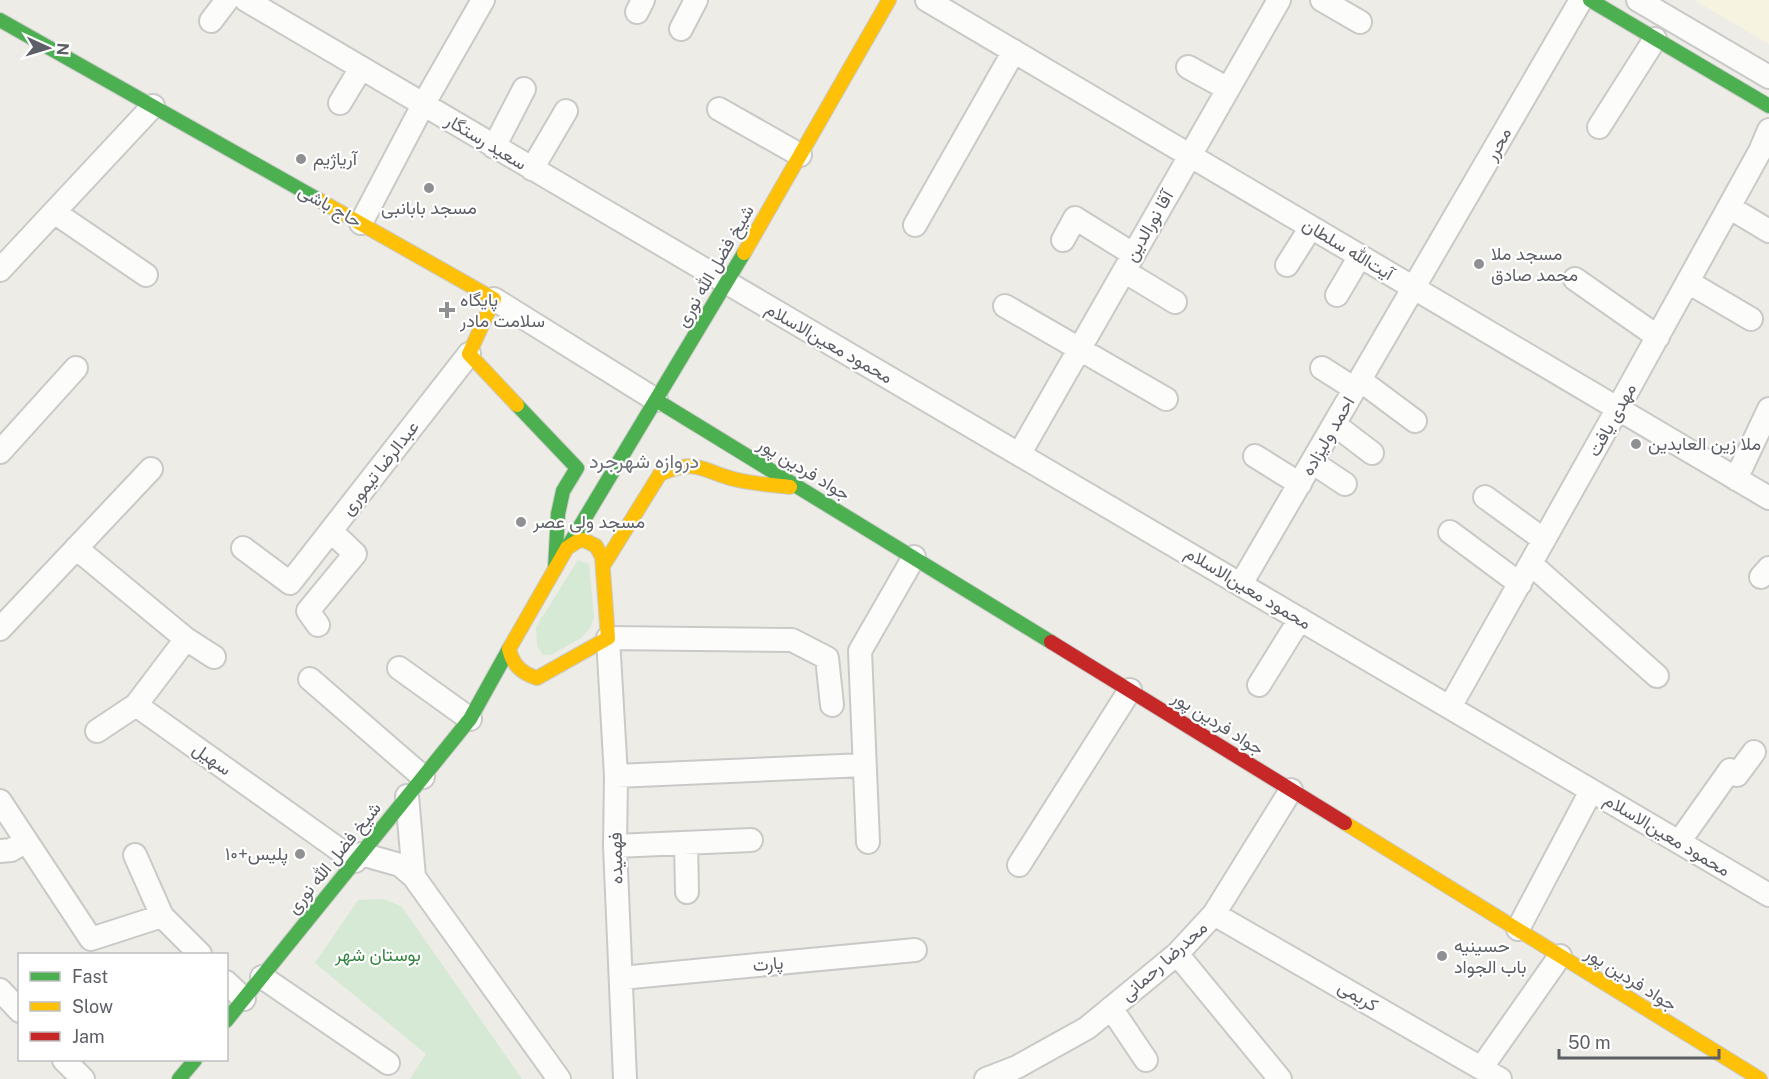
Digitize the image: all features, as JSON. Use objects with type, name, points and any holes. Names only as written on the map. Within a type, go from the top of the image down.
[{"type":"street","points":[[212,21],[243,0]]},
{"type":"street","name":"سعید رستگار","points":[[243,0],[726,284]]},
{"type":"street","points":[[681,29],[696,0]]},
{"type":"street","name":"شیخ فضل الله نوری","points":[[228,1019],[470,719],[599,491],[726,284],[889,0]]},
{"type":"street","name":"آیت‌الله سلطان","points":[[927,0],[1736,478],[1766,488]]},
{"type":"street","name":"آقا نورالدین","points":[[1020,453],[1279,0]]},
{"type":"street","points":[[1322,0],[1360,22]]},
{"type":"street","name":"محرر","points":[[1414,288],[1581,0]]},
{"type":"street","points":[[1590,0],[1769,106]]},
{"type":"street","points":[[1615,0],[1769,91]]},
{"type":"street","points":[[1638,0],[1769,77]]},
{"type":"street","points":[[360,223],[477,2]]},
{"type":"street","name":"حاج باشی","points":[[0,20],[494,298],[656,400]]},
{"type":"street","points":[[1599,127],[1656,39]]},
{"type":"street","points":[[915,225],[1014,51]]},
{"type":"street","points":[[1188,67],[1228,89]]},
{"type":"street","points":[[340,103],[361,68]]},
{"type":"street","points":[[494,147],[524,89]]},
{"type":"street","points":[[0,270],[153,106]]},
{"type":"street","points":[[719,109],[800,155]]},
{"type":"street","points":[[532,169],[566,111]]},
{"type":"street","name":"مهدی یافت","points":[[1450,707],[1658,337],[1760,151],[1769,130]]},
{"type":"street","points":[[1729,207],[1769,231]]},
{"type":"street","points":[[54,212],[146,275]]},
{"type":"street","points":[[1063,240],[1075,218],[1175,302]]},
{"type":"street","points":[[1287,265],[1311,227]]},
{"type":"street","points":[[1337,295],[1360,256]]},
{"type":"street","points":[[1575,279],[1658,337]]},
{"type":"street","points":[[1688,282],[1751,319]]},
{"type":"street","name":"محمود معین‌الاسلام","points":[[726,284],[1020,453],[1769,895]]},
{"type":"street","name":"احمد ولیزاده","points":[[1241,584],[1414,288]]},
{"type":"street","name":"عبدالرضا تیموری","points":[[243,548],[290,583],[469,354],[494,298]]},
{"type":"street","points":[[1005,306],[1166,399]]},
{"type":"street","points":[[469,354],[577,468],[563,492],[558,514],[555,568]]},
{"type":"street","points":[[0,452],[76,368]]},
{"type":"street","points":[[1322,368],[1358,385],[1415,421]]},
{"type":"street","name":"جواد فردین پور","points":[[656,400],[1760,1079]]},
{"type":"street","points":[[1736,478],[1769,410]]},
{"type":"street","points":[[1335,424],[1372,453]]},
{"type":"street","points":[[1255,456],[1300,484]]},
{"type":"street","points":[[1312,462],[1345,484]]},
{"type":"street","points":[[603,566],[660,474],[676,466],[697,465],[735,479],[802,489]]},
{"type":"street","points":[[0,629],[151,469]]},
{"type":"street","points":[[1485,497],[1544,540]]},
{"type":"street","points":[[318,625],[308,611],[355,554],[331,531]]},
{"type":"street","points":[[1450,532],[1525,574],[1658,676]]},
{"type":"street","points":[[567,548],[578,541],[590,542],[600,551],[608,638]]},
{"type":"street","points":[[76,548],[186,639],[214,657]]},
{"type":"street","points":[[868,842],[860,651],[914,557]]},
{"type":"street","points":[[1259,685],[1300,619]]},
{"type":"street","points":[[518,690],[608,638],[792,640],[828,658],[832,705]]},
{"type":"street","name":"فهمیده","points":[[608,638],[616,776],[615,846],[625,1079]]},
{"type":"street","points":[[97,731],[136,705],[186,639]]},
{"type":"street","points":[[509,649],[517,667],[523,673],[537,678]]},
{"type":"street","points":[[399,668],[470,719]]},
{"type":"street","points":[[310,679],[423,777]]},
{"type":"street","points":[[1019,865],[1130,690]]},
{"type":"street","name":"شیخ فضل الله نوری","points":[[470,719],[499,701]]},
{"type":"street","name":"سهیل","points":[[136,705],[358,857],[400,865],[414,876]]},
{"type":"street","points":[[1679,842],[1730,770],[1737,775],[1754,752]]},
{"type":"street","points":[[616,776],[864,765]]},
{"type":"street","name":"محدرضا رحمانی","points":[[987,1079],[1017,1067],[1087,1028],[1177,954],[1214,914],[1291,790]]},
{"type":"street","points":[[1518,929],[1591,790]]},
{"type":"street","points":[[407,796],[414,876],[559,1079]]},
{"type":"street","points":[[0,801],[92,939],[162,916]]},
{"type":"street","points":[[615,846],[751,840]]},
{"type":"street","points":[[0,851],[11,850],[27,841]]},
{"type":"street","points":[[686,843],[687,892]]},
{"type":"street","points":[[135,855],[162,916],[199,953]]},
{"type":"street","name":"کریمی","points":[[1214,914],[1491,1073]]},
{"type":"street","name":"پارت","points":[[621,978],[915,950]]},
{"type":"street","points":[[1177,954],[1280,1079]]},
{"type":"street","points":[[1491,1073],[1560,956]]},
{"type":"street","points":[[262,977],[388,1063]]},
{"type":"street","points":[[228,984],[244,999]]},
{"type":"street","points":[[0,990],[18,1009]]},
{"type":"street","points":[[1111,1008],[1146,1060]]},
{"type":"street","points":[[66,1061],[83,1079]]},
{"type":"street","points":[[180,1079],[194,1061]]},
{"type":"shaded area","points":[[1694,0],[1769,0],[1769,44]]},
{"type":"green space","points":[[578,560],[589,564],[594,617],[590,628],[581,638],[551,655],[542,654],[537,645],[536,627]]},
{"type":"green space","name":"بوستان شهر","points":[[384,899],[402,907],[522,1079],[410,1079],[426,1054],[315,963],[358,900]]},
{"type":"traffic: fast","points":[[1590,0],[1769,106]]},
{"type":"traffic: fast","points":[[0,20],[319,200]]},
{"type":"traffic: fast","points":[[567,548],[744,253]]},
{"type":"traffic: fast","points":[[656,400],[1051,642]]},
{"type":"traffic: fast","points":[[517,405],[577,468],[563,491],[558,514],[555,568]]},
{"type":"traffic: fast","points":[[228,1019],[470,719],[509,649]]},
{"type":"traffic: fast","points":[[179,1079],[194,1061]]},
{"type":"traffic: slow","points":[[744,253],[889,0]]},
{"type":"traffic: slow","points":[[319,200],[494,299],[469,354],[517,405]]},
{"type":"traffic: slow","points":[[603,566],[660,474],[692,466],[744,481],[790,487]]},
{"type":"traffic: slow","points":[[584,540],[596,546],[602,557],[608,638],[537,678],[531,676],[515,664],[509,649],[567,548],[584,540]]},
{"type":"traffic: slow","points":[[1345,823],[1760,1079]]},
{"type":"traffic: jam","points":[[1051,642],[1345,823]]},
{"type":"place","name":"آریاژیم","points":[[301,159]]},
{"type":"place","name":"مسجد بابانبی","points":[[429,188]]},
{"type":"place","name":"مسجد ملا محمد صادق","points":[[1479,264]]},
{"type":"place","name":"پایگاه سلامت مادر","points":[[447,310]]},
{"type":"place","name":"ملا زین العابدین","points":[[1636,444]]},
{"type":"place","name":"مسجد ولی عصر","points":[[521,522]]},
{"type":"place","name":"پلیس+۱۰","points":[[300,854]]},
{"type":"place","name":"حسینیه باب الجواد","points":[[1442,956]]},
{"type":"district","name":"دروازه شهرجرد","points":[[644,461]]}]
